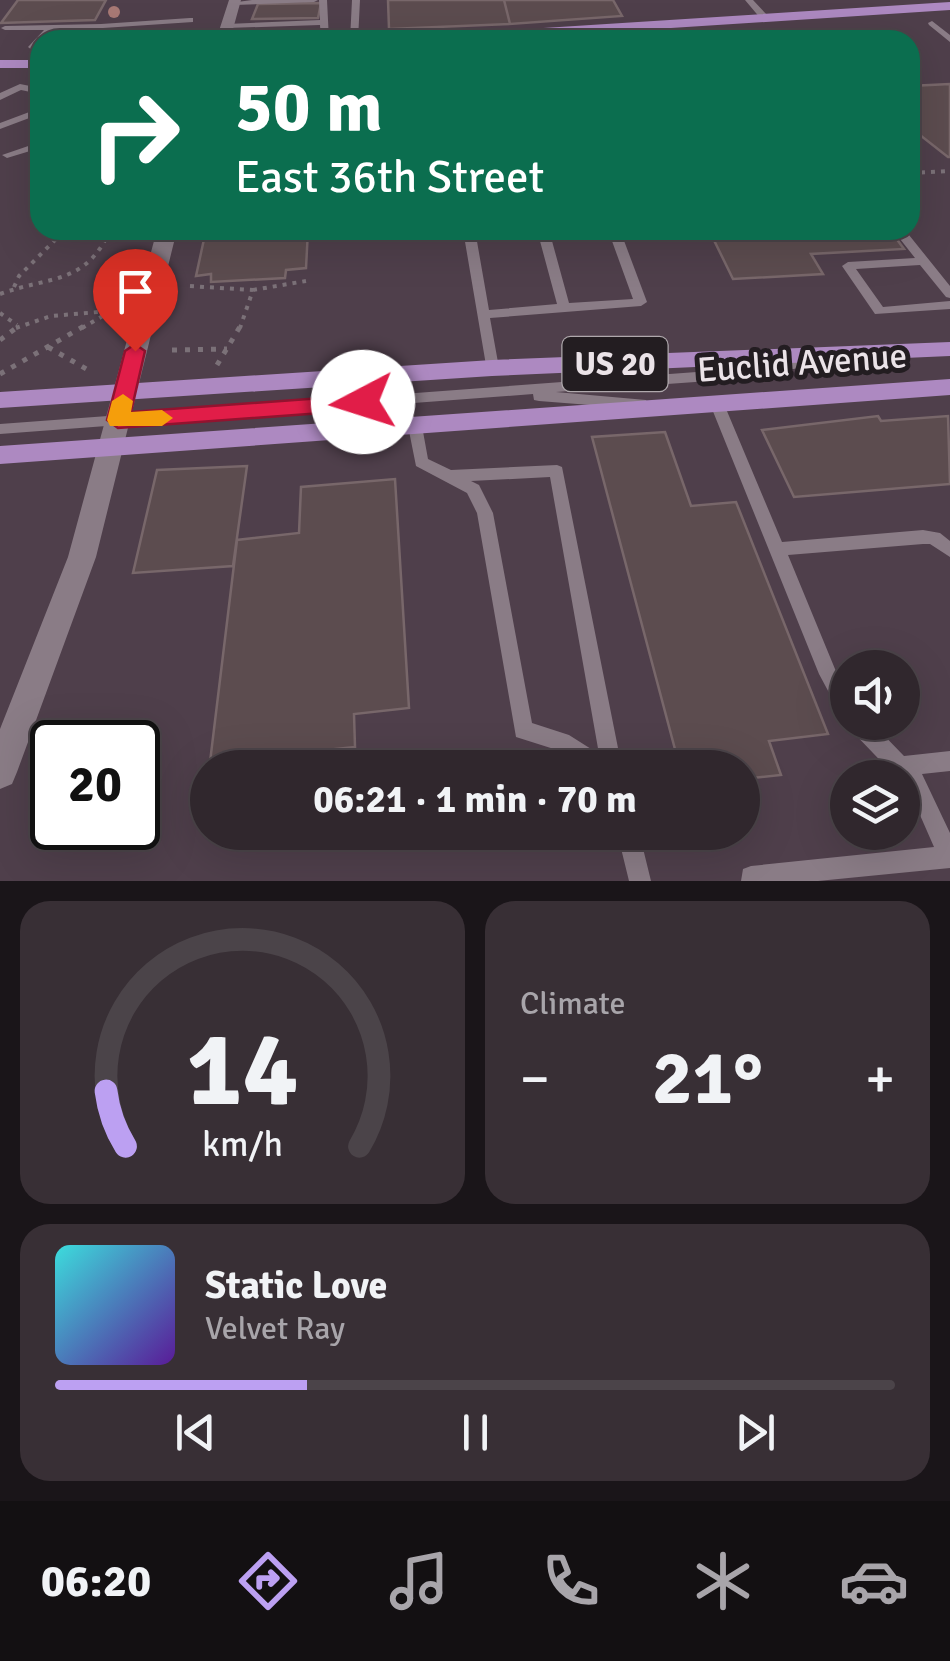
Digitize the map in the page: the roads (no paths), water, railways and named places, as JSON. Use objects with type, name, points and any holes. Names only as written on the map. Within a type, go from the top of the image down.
[{"type":"main road","points":[[576,30],[904,4],[950,6]]},
{"type":"main road","points":[[832,30],[950,22]]},
{"type":"main road","points":[[0,64],[30,64]]},
{"type":"main road","name":"Euclid Avenue","points":[[0,400],[492,368],[950,349]]},
{"type":"main road","name":"Euclid Avenue","points":[[0,455],[950,387]]},
{"type":"street","points":[[226,30],[235,2]]},
{"type":"street","points":[[0,772],[10,720],[82,558],[164,240]]},
{"type":"lane","points":[[235,2],[314,0]]},
{"type":"lane","points":[[324,0],[325,30]]},
{"type":"lane","points":[[354,30],[356,0]]},
{"type":"lane","points":[[749,0],[764,18]]},
{"type":"lane","points":[[5,28],[190,20]]},
{"type":"lane","points":[[252,30],[324,22]]},
{"type":"lane","points":[[932,23],[950,39]]},
{"type":"lane","points":[[98,30],[101,26]]},
{"type":"lane","points":[[47,30],[50,27]]},
{"type":"lane","points":[[0,97],[20,87],[30,88]]},
{"type":"lane","points":[[0,126],[30,114]]},
{"type":"lane","points":[[7,155],[30,148]]},
{"type":"lane","points":[[470,240],[492,368]]},
{"type":"lane","points":[[546,240],[564,308]]},
{"type":"lane","points":[[484,314],[641,302],[618,240]]},
{"type":"lane","points":[[907,240],[950,294]]},
{"type":"lane","points":[[923,261],[848,266],[880,310],[950,305]]},
{"type":"lane","points":[[0,428],[737,374],[850,356]]},
{"type":"lane","points":[[470,396],[578,397],[674,408]]},
{"type":"lane","points":[[717,404],[830,677]]},
{"type":"lane","points":[[415,426],[420,462],[473,489],[485,513],[524,730],[575,750]]},
{"type":"lane","points":[[448,476],[556,470],[609,750]]},
{"type":"lane","points":[[777,549],[923,536],[934,538],[950,550]]},
{"type":"lane","points":[[875,740],[896,760]]},
{"type":"lane","points":[[920,764],[950,761]]},
{"type":"lane","points":[[752,881],[751,876],[950,856],[920,792]]},
{"type":"lane","points":[[632,850],[640,881]]}]
